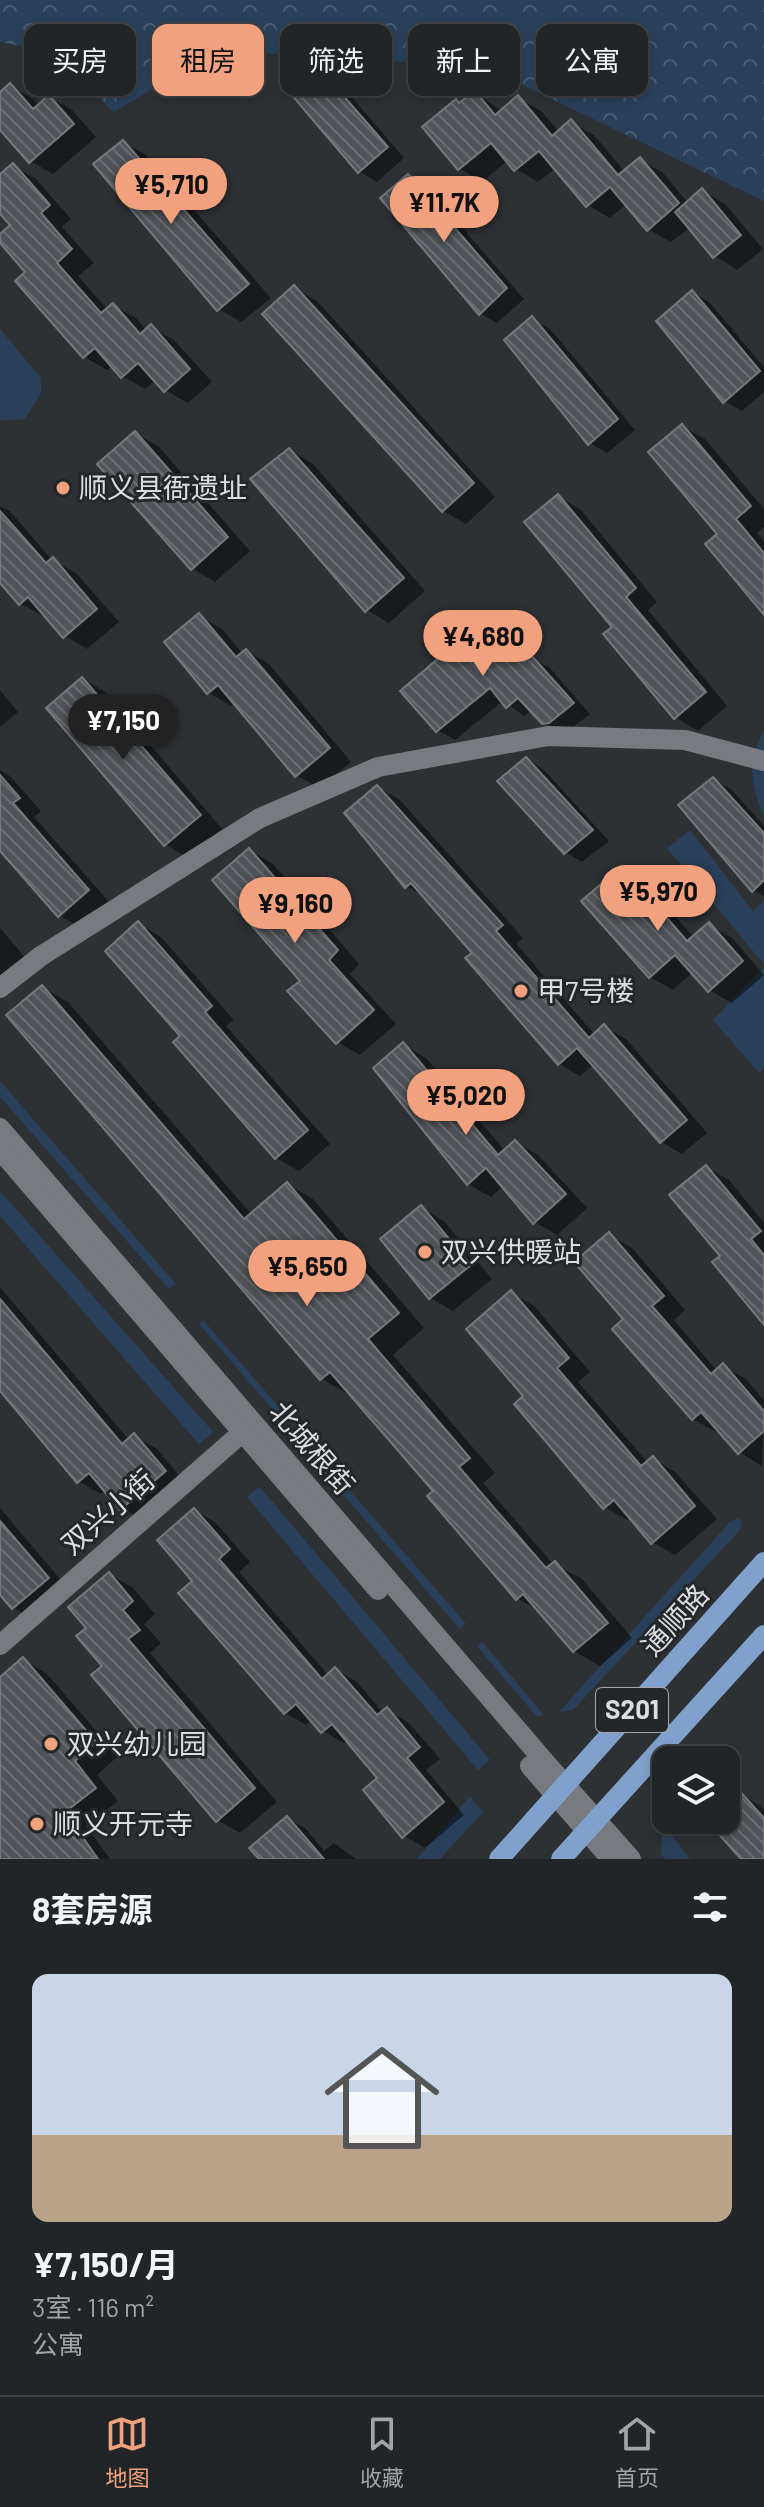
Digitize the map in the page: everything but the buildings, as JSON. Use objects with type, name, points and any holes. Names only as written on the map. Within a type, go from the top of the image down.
[{"type":"main road","name":"通顺路","points":[[499,1859],[764,1562]]},
{"type":"main road","name":"S201","points":[[561,1859],[764,1635]]},
{"type":"street","points":[[0,988],[41,956],[260,818],[378,767],[548,736],[685,740],[764,761]]},
{"type":"street","name":"北城根街","points":[[0,1128],[247,1427]]},
{"type":"street","name":"北城根街","points":[[0,1150],[247,1427],[591,1826]]},
{"type":"street","name":"双兴小街","points":[[0,1645],[247,1427]]},
{"type":"street","points":[[591,1826],[611,1859]]},
{"type":"street","points":[[591,1826],[631,1859]]},
{"type":"green space","points":[[0,0],[764,0],[764,201],[545,96],[648,96],[648,24],[536,24],[536,91],[520,84],[520,24],[408,24],[408,62],[392,61],[392,24],[280,24],[280,54],[264,53],[264,24],[152,24],[152,89],[114,112],[97,96],[136,96],[136,24],[24,24],[24,47],[0,42]]},
{"type":"green space","points":[[0,329],[41,378],[41,393],[25,419],[0,421]]},
{"type":"green space","points":[[764,731],[764,816],[752,773],[755,753]]},
{"type":"green space","points":[[690,830],[753,911],[764,901],[764,964],[667,848]]},
{"type":"green space","points":[[764,967],[764,1068],[759,1073],[713,1020]]},
{"type":"green space","points":[[0,1081],[176,1284],[169,1289],[0,1097]]},
{"type":"green space","points":[[0,1191],[213,1432],[199,1444],[0,1216]]},
{"type":"green space","points":[[203,1320],[280,1408],[275,1412],[199,1324]]},
{"type":"green space","points":[[301,1434],[466,1624],[460,1629],[293,1437]]},
{"type":"green space","points":[[260,1487],[490,1760],[478,1770],[247,1497]]},
{"type":"green space","points":[[738,1518],[742,1522],[739,1531],[573,1710],[559,1712],[730,1522]]},
{"type":"green space","points":[[482,1642],[544,1715],[536,1716],[477,1646]]},
{"type":"green space","points":[[470,1796],[483,1812],[440,1859],[417,1859]]},
{"type":"green space","points":[[662,1834],[671,1834],[690,1859],[665,1859],[661,1855]]},
{"type":"place","name":"顺义县衙遗址","points":[[63,488]]},
{"type":"place","name":"甲7号楼","points":[[521,991]]},
{"type":"place","name":"双兴供暖站","points":[[425,1252]]},
{"type":"place","name":"双兴幼儿园","points":[[51,1744]]},
{"type":"place","name":"顺义开元寺","points":[[37,1824]]}]
